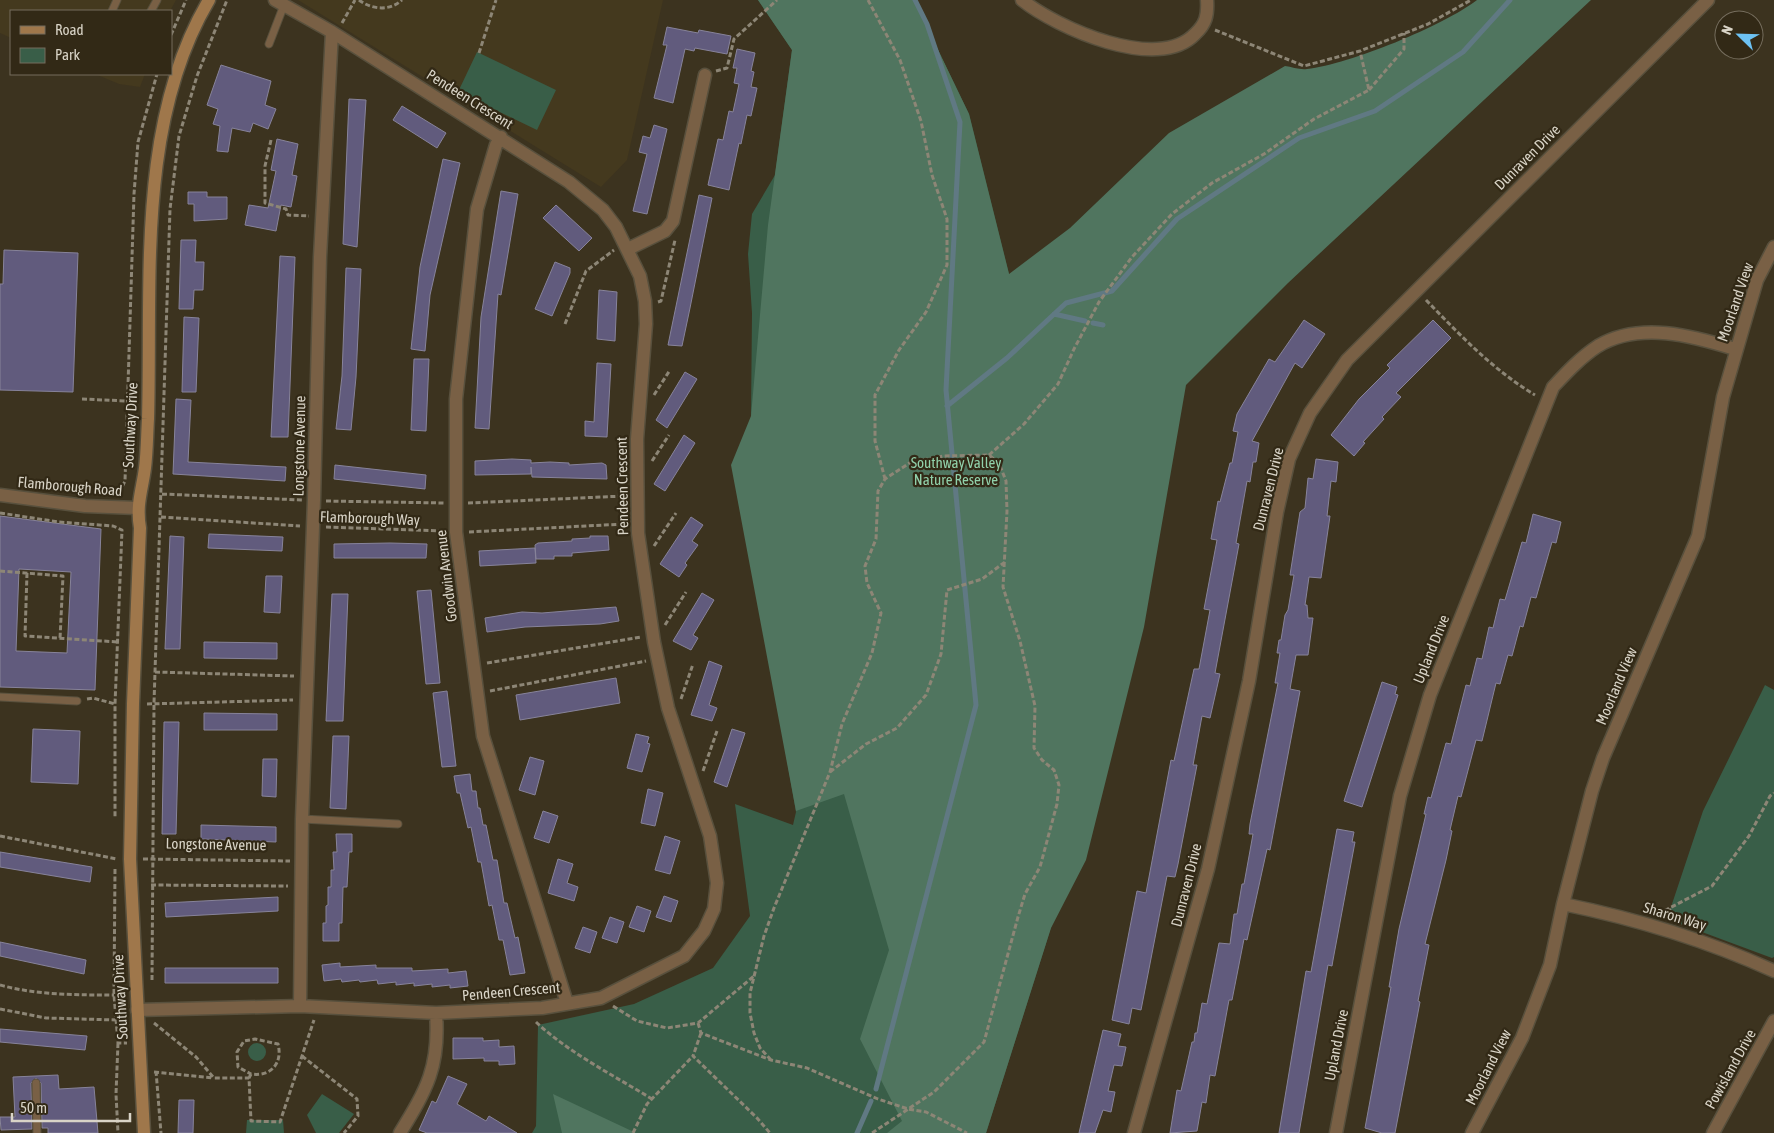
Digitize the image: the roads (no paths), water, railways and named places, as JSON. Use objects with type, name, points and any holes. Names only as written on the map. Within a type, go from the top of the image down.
[{"type":"street","name":"Southway Drive","points":[[144,1133],[136,1010],[130,859],[133,704],[140,528],[137,508],[146,453],[152,198],[168,106],[198,17],[208,0]]},
{"type":"street","points":[[1022,0],[1036,11],[1063,26],[1088,36],[1136,48],[1180,46],[1190,40],[1204,26],[1208,12],[1207,0]]},
{"type":"street","name":"Dunraven Drive","points":[[1134,1133],[1208,869],[1249,680],[1277,512],[1289,459],[1310,413],[1347,360],[1708,0]]},
{"type":"street","name":"Pendeen Crescent","points":[[136,1010],[153,1016],[300,1006],[436,1013],[542,1008],[601,998],[684,956],[704,931],[714,909],[718,883],[710,836],[673,723],[654,638],[643,564],[638,523],[637,440],[646,324],[645,305],[640,276],[626,246],[603,210],[590,197],[501,137],[334,33],[279,3]]},
{"type":"street","name":"Longstone Avenue","points":[[300,1006],[302,819],[322,218],[334,33]]},
{"type":"street","points":[[626,246],[665,231],[673,222],[705,75]]},
{"type":"street","name":"Goodwin Avenue","points":[[501,137],[496,145],[477,209],[456,399],[456,532],[483,736],[566,1003]]},
{"type":"street","name":"Moorland View","points":[[1472,1133],[1522,1038],[1550,965],[1563,904],[1592,791],[1603,758],[1698,536],[1723,397],[1735,349],[1757,280],[1774,247]]},
{"type":"street","name":"Upland Drive","points":[[1336,1133],[1400,796],[1430,695],[1553,387],[1576,363],[1599,346],[1630,335],[1662,333],[1692,336],[1735,349]]},
{"type":"street","name":"Flamborough Road","points":[[0,495],[137,508]]},
{"type":"street","name":"Sharon Way","points":[[1563,904],[1639,921],[1729,950],[1774,971]]},
{"type":"street","points":[[400,1133],[422,1097],[436,1059],[436,1013]]},
{"type":"street","name":"Powisland Drive","points":[[1713,1133],[1774,1021]]},
{"type":"lane","points":[[269,44],[279,3]]},
{"type":"lane","points":[[0,697],[77,700]]},
{"type":"lane","points":[[302,819],[398,824]]},
{"type":"lane","points":[[36,1083],[37,1133]]},
{"type":"waterway","points":[[876,1089],[976,705],[946,390],[960,122],[927,24],[915,0]]},
{"type":"waterway","points":[[947,406],[1007,358],[1066,303],[1112,291],[1177,219],[1299,138],[1375,111],[1463,52],[1510,0]]},
{"type":"waterway","points":[[1054,314],[1085,321]]},
{"type":"waterway","points":[[1093,323],[1103,325]]},
{"type":"waterway","points":[[857,1133],[871,1101]]},
{"type":"park label","name":"Southway Valley Nature Reserve","points":[[956,470]]}]
